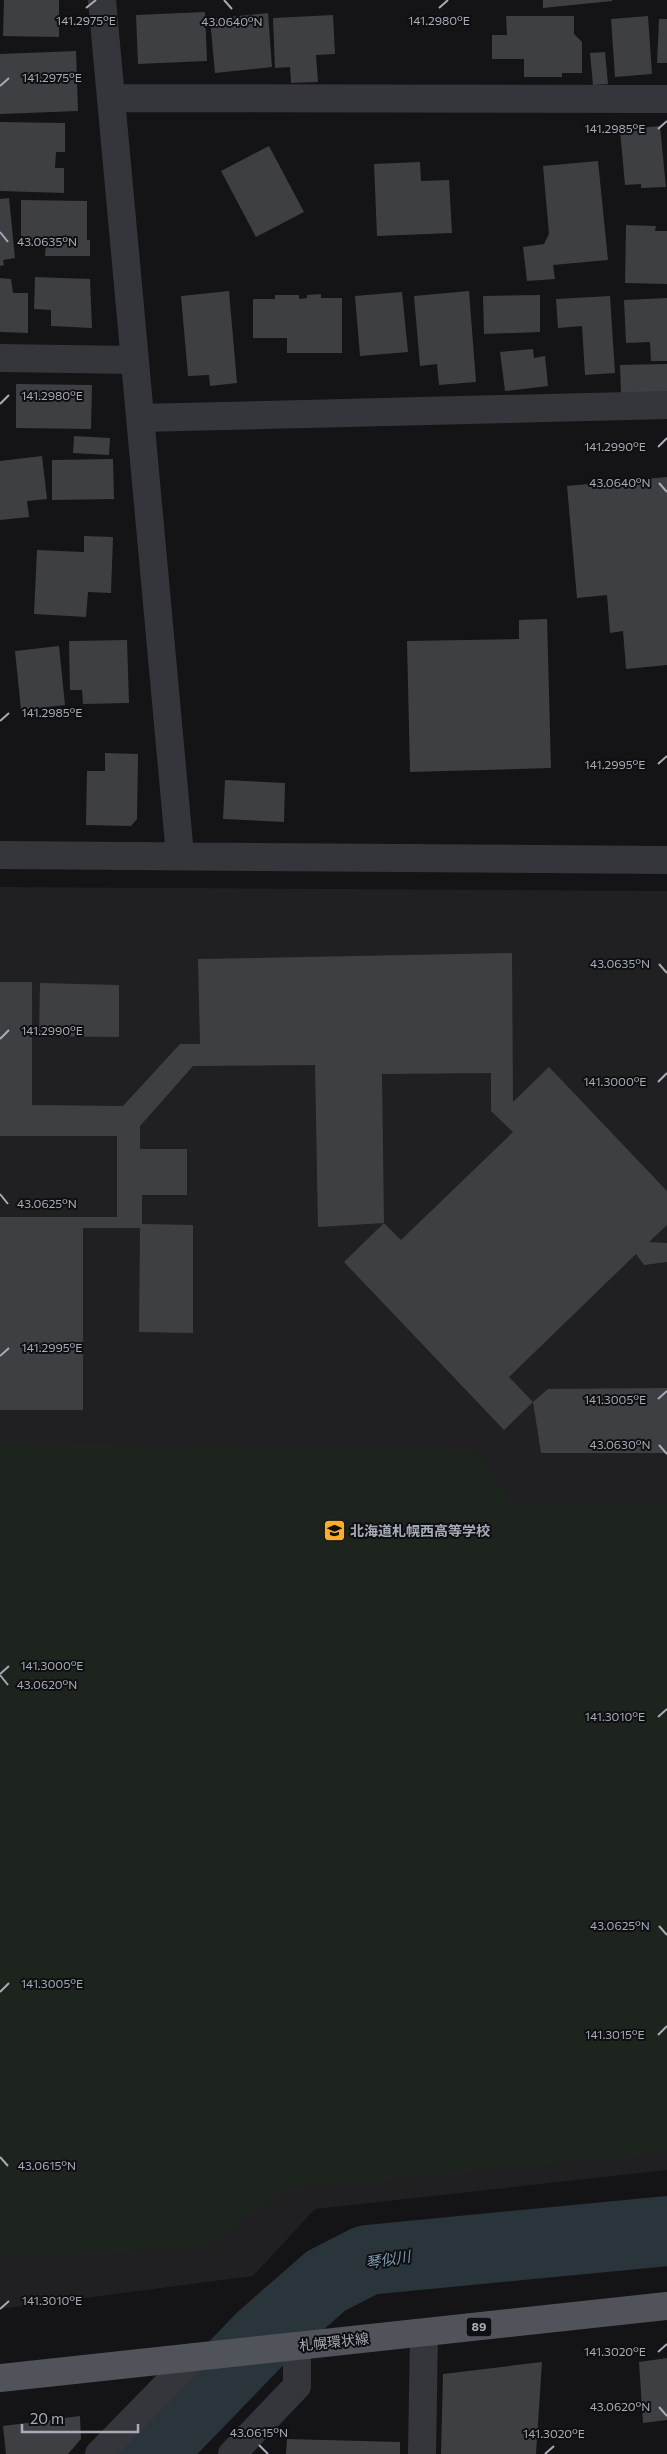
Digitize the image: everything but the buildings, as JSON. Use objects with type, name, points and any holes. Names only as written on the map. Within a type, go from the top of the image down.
[{"type":"main road","name":"札幌環状線","points":[[0,2378],[667,2306]]},
{"type":"street","points":[[102,0],[180,855]]},
{"type":"street","points":[[112,98],[667,98]]},
{"type":"street","points":[[0,358],[134,360]]},
{"type":"street","points":[[140,418],[667,405]]},
{"type":"street","points":[[0,855],[667,860]]},
{"type":"street","points":[[422,2454],[424,2333]]},
{"type":"street","points":[[232,2454],[297,2386],[294,2346]]},
{"type":"street","points":[[99,2454],[202,2356]]},
{"type":"shaded area","name":"北海道札幌西高等学校","points":[[0,887],[667,891],[667,2170],[315,2209],[253,2276],[0,2309]]},
{"type":"shaded area","points":[[0,1443],[476,1452],[515,1506],[667,1505],[667,2152],[287,2189],[202,2249],[0,2255]]},
{"type":"waterway","name":"琴似川","points":[[152,2454],[171,2431],[261,2338],[326,2281],[367,2260],[667,2231]]},
{"type":"place","name":"北海道札幌西高等学校","points":[[334,1531]]}]
